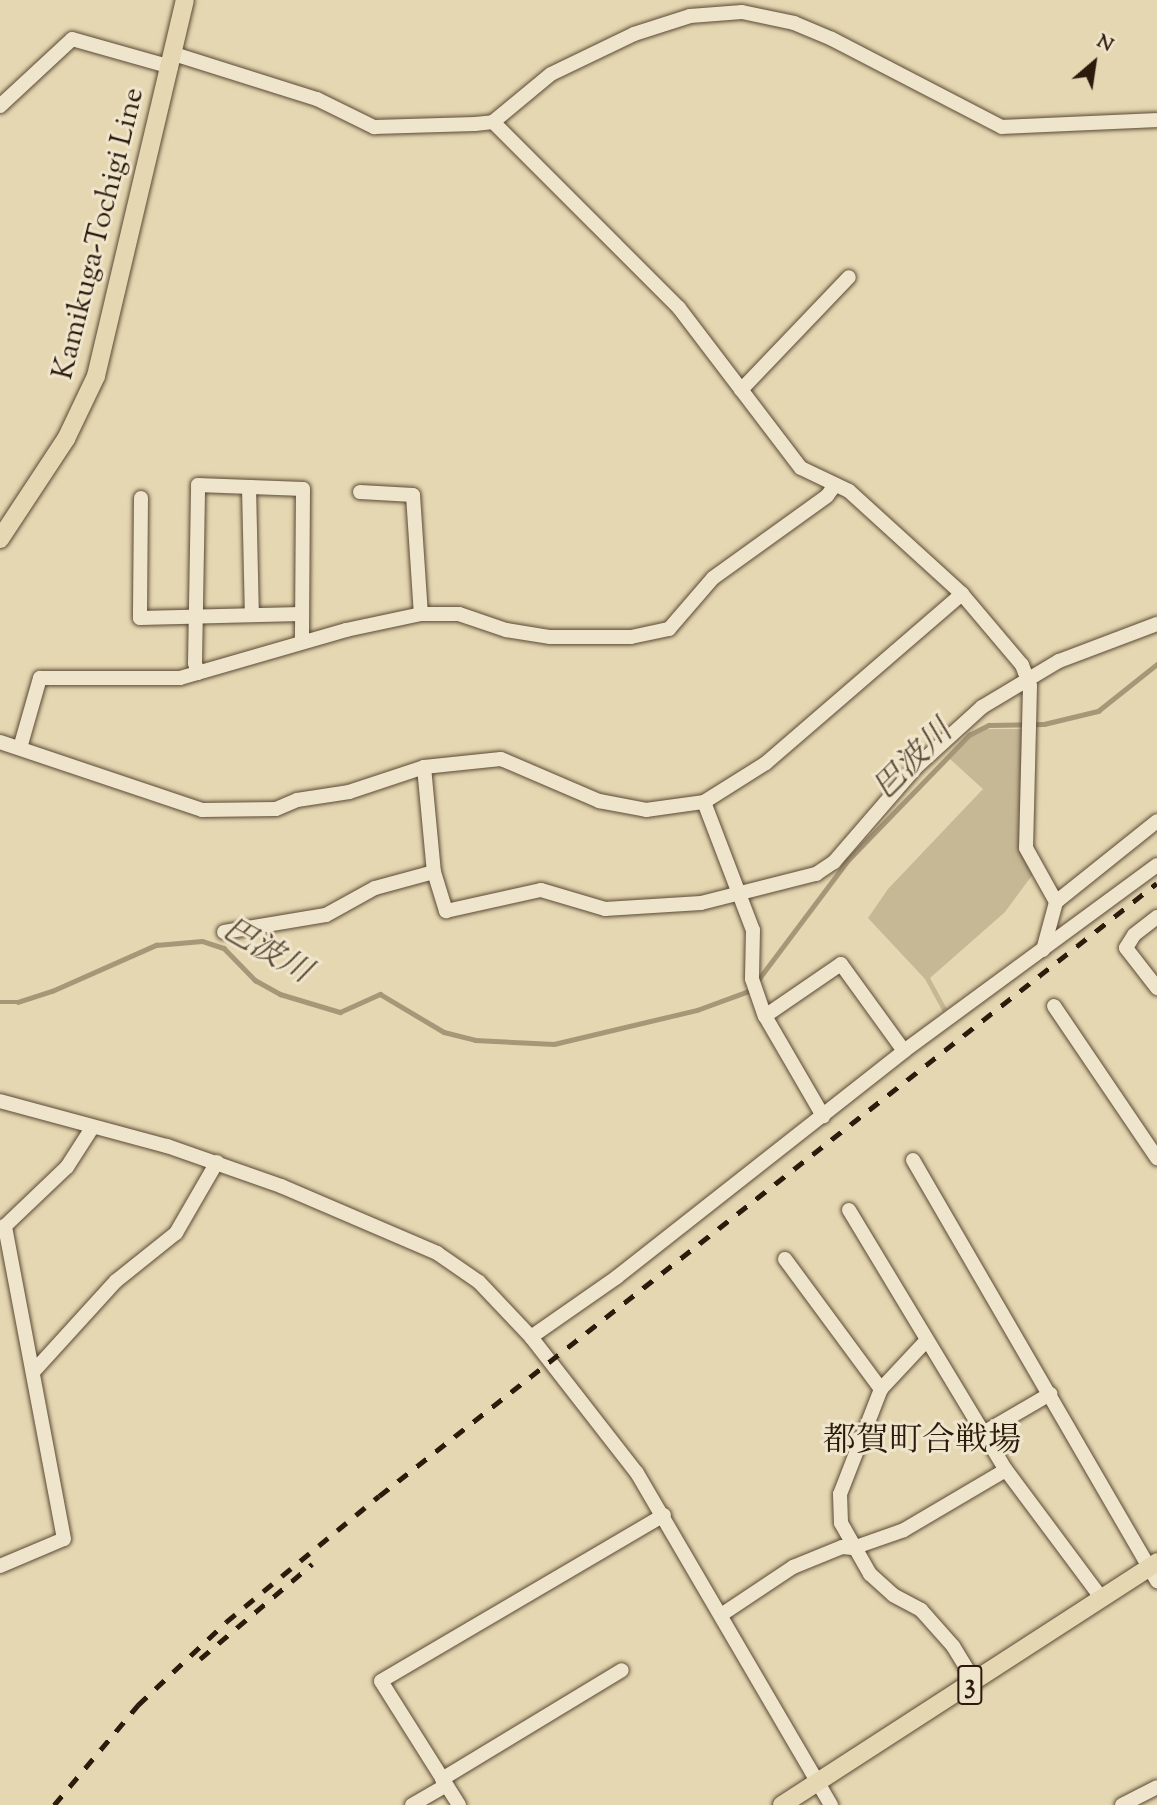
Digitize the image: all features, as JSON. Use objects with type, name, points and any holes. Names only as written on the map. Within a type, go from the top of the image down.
[{"type":"main road","name":"Kamikuga-Tochigi Line","points":[[0,539],[66,439],[96,376],[172,60],[183,1]]},
{"type":"main road","name":"3","points":[[782,1805],[1102,1599],[1154,1571]]},
{"type":"street","points":[[0,106],[72,39],[172,60],[330,104],[373,127],[493,122],[551,74],[634,34],[690,16],[742,12],[794,23],[832,39],[1002,127],[1157,120]]},
{"type":"street","points":[[493,122],[679,308],[800,468],[849,491],[962,594],[1028,676],[1026,848],[1056,902]]},
{"type":"street","points":[[741,390],[849,277]]},
{"type":"street","points":[[198,673],[198,485],[303,489],[302,642]]},
{"type":"street","points":[[20,748],[40,678],[145,681],[198,673],[302,642],[421,614],[459,614],[506,630],[550,637],[631,636],[669,629],[713,578],[827,496],[835,485]]},
{"type":"street","points":[[249,487],[252,615]]},
{"type":"street","points":[[360,492],[413,495],[421,614]]},
{"type":"street","points":[[141,498],[140,618],[301,614]]},
{"type":"street","points":[[0,742],[202,810],[276,809],[297,800],[349,792],[424,767],[501,759],[599,801],[646,810],[704,802],[766,763],[962,594]]},
{"type":"street","points":[[424,767],[434,872],[446,911],[536,890],[605,909],[685,906],[816,874],[834,862],[947,736],[1028,676],[1157,624]]},
{"type":"street","points":[[704,802],[753,930],[752,978],[765,1016],[823,1116]]},
{"type":"street","points":[[1042,950],[1056,902],[1157,821]]},
{"type":"street","points":[[531,1336],[617,1277],[904,1051],[1157,865]]},
{"type":"street","points":[[224,932],[326,915],[375,888],[434,872]]},
{"type":"street","points":[[1157,917],[1126,944],[1157,988]]},
{"type":"street","points":[[765,1016],[841,964],[904,1051]]},
{"type":"street","points":[[1054,1006],[1157,1158]]},
{"type":"street","points":[[0,1101],[217,1162],[437,1253],[480,1282],[531,1336],[613,1440],[664,1515],[831,1805]]},
{"type":"street","points":[[0,1566],[64,1539],[5,1226],[67,1167],[92,1128]]},
{"type":"street","points":[[913,1160],[1154,1571]]},
{"type":"street","points":[[34,1371],[116,1281],[176,1233],[217,1162]]},
{"type":"street","points":[[849,1210],[925,1342],[1006,1470],[1102,1599]]},
{"type":"street","points":[[785,1259],[881,1389]]},
{"type":"street","points":[[925,1342],[881,1389],[840,1494],[841,1523],[853,1548],[893,1595],[921,1610],[953,1646],[975,1682]]},
{"type":"street","points":[[983,1433],[1050,1394]]},
{"type":"street","points":[[721,1615],[793,1567],[842,1547],[853,1548],[904,1531],[1006,1470]]},
{"type":"street","points":[[459,1805],[381,1681],[664,1515]]},
{"type":"street","points":[[412,1805],[622,1670]]},
{"type":"street","points":[[1122,1805],[1157,1787]]},
{"type":"shaded area","points":[[987,729],[1023,729],[1023,857],[1033,874],[1005,912],[930,978],[947,1009],[943,1012],[925,979],[868,918],[888,889],[983,789],[950,759],[971,736]]},
{"type":"waterway","name":"巴波川","points":[[758,980],[848,860],[969,735],[989,725],[1044,724],[1098,711],[1157,664]]},
{"type":"waterway","name":"巴波川","points":[[0,1002],[18,1002],[52,991],[156,945],[202,941],[224,948],[255,980],[280,994],[340,1012],[380,994],[444,1032],[475,1040],[554,1044],[697,1010],[749,991]]},
{"type":"railway","points":[[54,1805],[138,1705],[226,1622],[379,1496],[1157,883]]},
{"type":"railway","points":[[200,1659],[312,1564]]},
{"type":"district","name":"都賀町合戦場","points":[[922,1443]]}]
